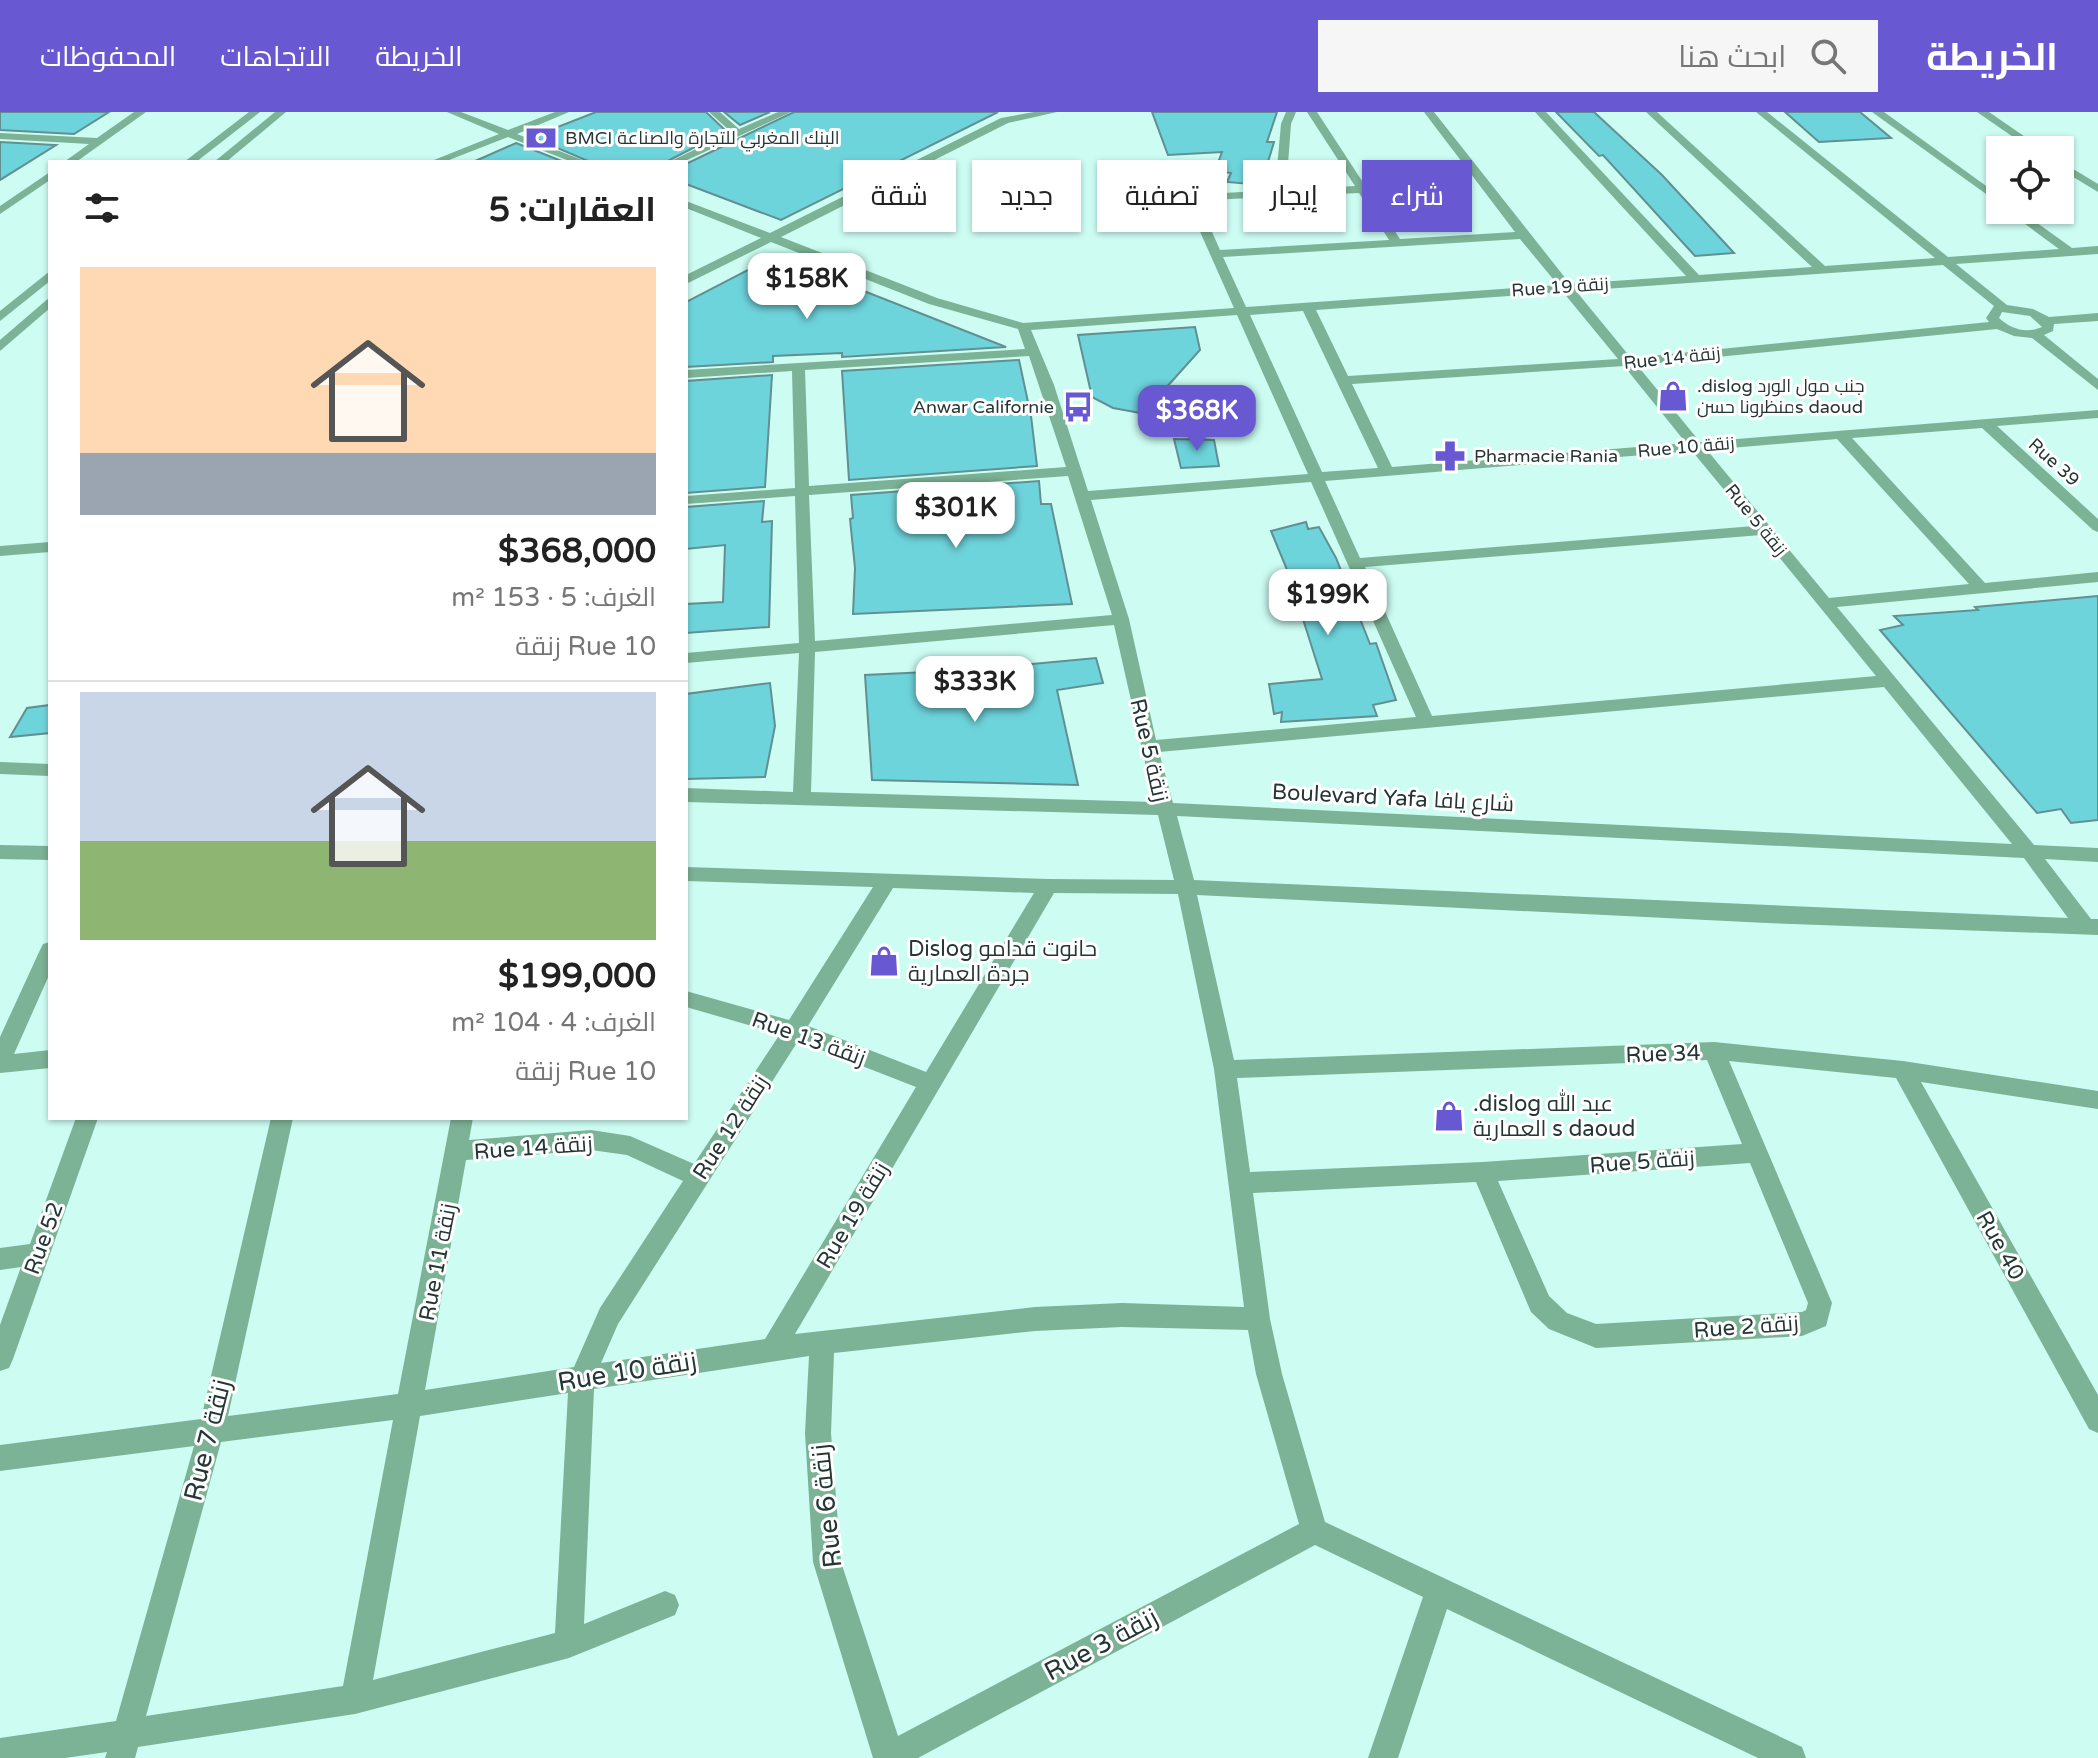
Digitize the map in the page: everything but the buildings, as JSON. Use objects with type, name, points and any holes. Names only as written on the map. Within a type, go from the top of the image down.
[{"type":"street","points":[[72,160],[141,112]]},
{"type":"street","points":[[192,160],[255,112]]},
{"type":"street","points":[[221,160],[281,112]]},
{"type":"street","points":[[452,112],[577,160]]},
{"type":"street","points":[[439,160],[564,112]]},
{"type":"street","points":[[714,112],[738,133]]},
{"type":"street","points":[[678,160],[786,112]]},
{"type":"street","points":[[992,112],[1005,120]]},
{"type":"street","points":[[688,279],[1005,120],[1052,112]]},
{"type":"street","points":[[1283,160],[1286,124],[1291,112]]},
{"type":"street","points":[[1312,112],[1362,187]]},
{"type":"street","name":"Rue 5 زنقة","points":[[1429,112],[1523,235],[1698,446],[1763,530],[2092,926]]},
{"type":"street","points":[[1540,112],[1696,279]]},
{"type":"street","points":[[1651,112],[1821,269]]},
{"type":"street","points":[[1761,112],[2004,308],[2028,311],[2046,321],[2098,317]]},
{"type":"street","points":[[1877,112],[1986,191]]},
{"type":"street","points":[[1982,112],[2018,136]]},
{"type":"street","points":[[0,136],[99,141]]},
{"type":"street","points":[[2074,173],[2098,189]]},
{"type":"street","points":[[0,211],[48,176]]},
{"type":"street","points":[[1243,195],[1207,197],[1197,201],[1195,207],[1427,723]]},
{"type":"street","points":[[0,199],[15,200]]},
{"type":"street","points":[[688,205],[933,301],[1023,327]]},
{"type":"street","points":[[2031,224],[2070,252]]},
{"type":"street","points":[[1390,232],[1397,243]]},
{"type":"street","points":[[1216,254],[1523,235]]},
{"type":"street","name":"Rue 19 زنقة","points":[[1023,327],[2098,250]]},
{"type":"street","points":[[0,317],[48,277]]},
{"type":"street","points":[[0,347],[48,303]]},
{"type":"street","points":[[1307,305],[1387,471]]},
{"type":"street","points":[[1998,325],[1992,314],[2004,308]]},
{"type":"street","points":[[2046,321],[2049,328],[2035,334],[2098,386]]},
{"type":"street","name":"Rue 14 زنقة","points":[[1344,380],[1629,362],[1998,325],[2020,333],[2035,334]]},
{"type":"street","name":"Rue 5 زنقة","points":[[1023,327],[1075,471],[1121,619],[1164,809],[1186,887],[1225,1069],[1258,1319],[1269,1374],[1314,1531]]},
{"type":"street","points":[[688,374],[1034,352]]},
{"type":"street","points":[[798,367],[807,649],[802,799]]},
{"type":"street","name":"Rue 10 زنقة","points":[[1083,496],[2098,414]]},
{"type":"street","name":"Rue 39","points":[[1985,423],[2098,527]]},
{"type":"street","points":[[1841,435],[1981,588]]},
{"type":"street","points":[[688,500],[1075,471]]},
{"type":"street","points":[[1355,563],[1763,530]]},
{"type":"street","points":[[0,551],[48,547]]},
{"type":"street","points":[[1824,603],[2098,577]]},
{"type":"street","points":[[688,658],[1121,619]]},
{"type":"street","points":[[1149,747],[1887,681]]},
{"type":"street","points":[[0,768],[48,770]]},
{"type":"street","name":"Boulevard Yafa شارع يافا","points":[[688,795],[1164,809],[2098,855]]},
{"type":"street","points":[[0,852],[48,853]]},
{"type":"street","points":[[688,874],[1048,886],[1186,887],[1751,914],[2092,926]]},
{"type":"street","name":"Rue 12 زنقة","points":[[582,1378],[609,1316],[887,881]]},
{"type":"street","name":"Rue 19 زنقة","points":[[773,1348],[1048,886]]},
{"type":"street","points":[[48,955],[0,1063],[48,1059]]},
{"type":"street","name":"Rue 13 زنقة","points":[[688,999],[794,1030],[930,1083]]},
{"type":"street","name":"Rue 34","points":[[1225,1069],[1714,1051],[1903,1070],[2098,1100]]},
{"type":"street","name":"Rue 2 زنقة","points":[[1483,1172],[1540,1304],[1558,1321],[1596,1336],[1802,1324],[1817,1318],[1820,1303],[1714,1051]]},
{"type":"street","name":"Rue 40","points":[[1903,1070],[2098,1420]]},
{"type":"street","name":"Rue 52","points":[[0,1359],[86,1120]]},
{"type":"street","name":"Rue 7 زنقة","points":[[124,1745],[211,1432],[282,1120]]},
{"type":"street","name":"Rue 11 زنقة","points":[[355,1699],[462,1120]]},
{"type":"street","name":"Rue 14 زنقة","points":[[458,1151],[591,1140],[630,1146],[698,1177]]},
{"type":"street","name":"Rue 5 زنقة","points":[[1241,1183],[1483,1172],[1755,1153]]},
{"type":"street","points":[[0,1259],[37,1254]]},
{"type":"street","name":"Rue 10 زنقة","points":[[0,1458],[410,1405],[822,1342],[1035,1319],[1122,1315],[1258,1319]]},
{"type":"street","name":"Rue 6 زنقة","points":[[822,1342],[818,1433],[827,1562],[889,1758]]},
{"type":"street","points":[[569,1644],[582,1378]]},
{"type":"street","points":[[1314,1531],[1791,1758]]},
{"type":"street","name":"Rue 3 زنقة","points":[[889,1758],[1314,1531]]},
{"type":"street","points":[[1383,1758],[1439,1590]]},
{"type":"street","points":[[0,1753],[124,1745],[355,1699],[569,1644],[665,1605]]},
{"type":"place","name":"BMCI البنك المغربي للتجارة والصناعة","points":[[541,138]]},
{"type":"place","name":".dislog جنب مول الورد منظرونا حسنs daoud","points":[[1673,396]]},
{"type":"place","name":"Anwar Californie","points":[[1078,407]]},
{"type":"place","name":"Pharmacie Rania","points":[[1450,456]]},
{"type":"place","name":"Dislog حانوت قدامو جردة العمارية","points":[[884,961]]},
{"type":"place","name":".dislog عبد الله العمارية s daoud","points":[[1449,1116]]}]
